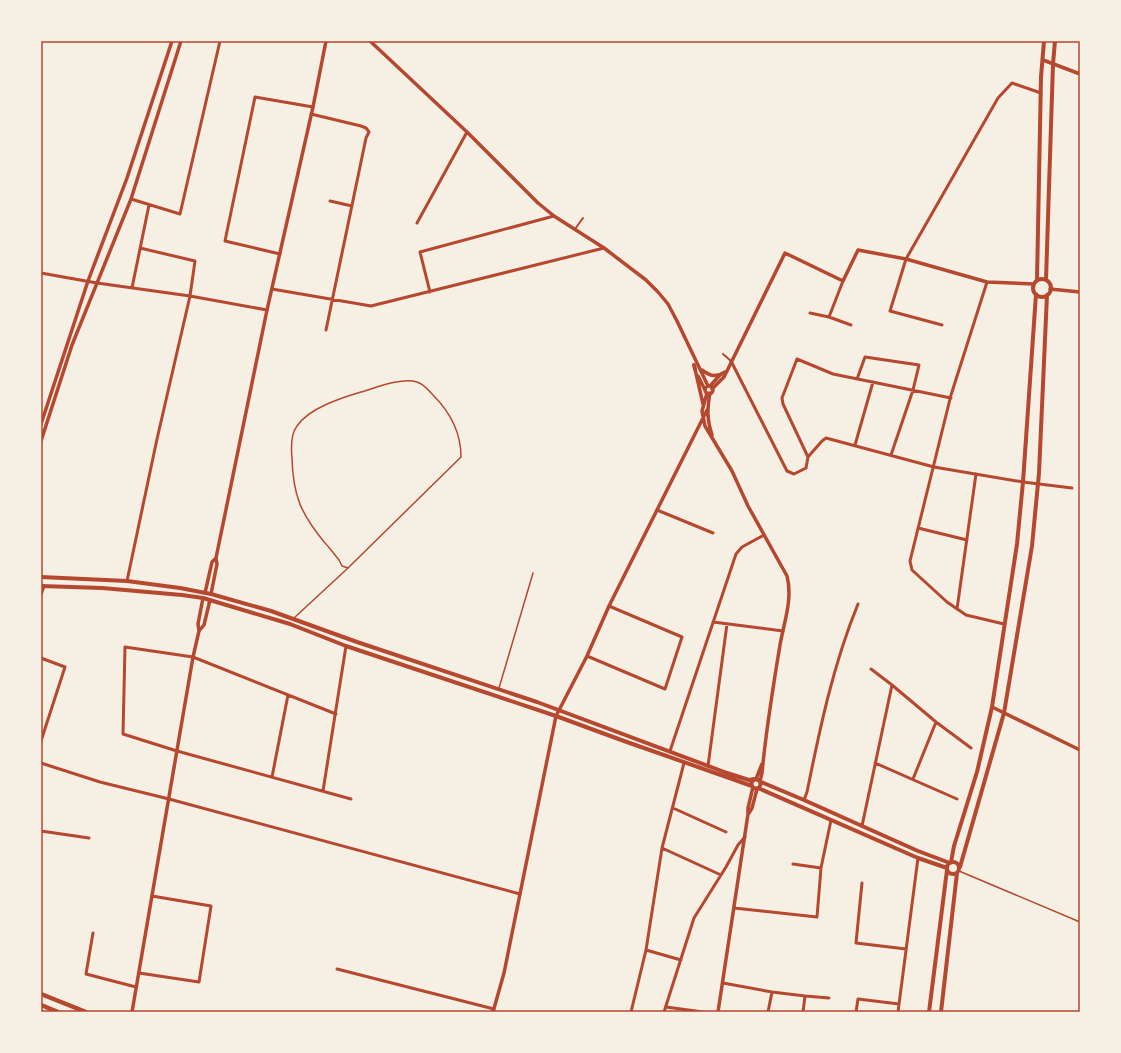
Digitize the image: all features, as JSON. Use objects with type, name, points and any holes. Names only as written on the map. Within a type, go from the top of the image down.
[{"type":"main road","points":[[929,1012],[947,869],[977,772],[992,707],[1017,544],[1023,482],[1036,294],[1033,289],[1036,282],[1040,93],[1044,41]]},
{"type":"main road","points":[[941,1012],[958,870],[1004,713],[1032,546],[1038,484],[1047,295],[1050,289],[1050,284],[1046,280],[1055,41]]},
{"type":"main road","points":[[1036,282],[1042,279],[1046,280]]},
{"type":"main road","points":[[1036,294],[1041,296],[1047,295]]},
{"type":"main road","points":[[41,577],[127,581],[180,588],[211,594],[271,611],[358,642],[499,688],[691,760],[749,780],[758,781],[918,851],[950,862],[956,862],[958,870]]},
{"type":"main road","points":[[102,580],[102,588]]},
{"type":"main road","points":[[43,586],[102,588],[203,598],[290,624],[346,646],[556,716],[684,763],[755,787],[918,858],[947,869],[951,874],[958,870]]},
{"type":"main road","points":[[203,598],[205,593]]},
{"type":"main road","points":[[210,600],[211,594]]},
{"type":"main road","points":[[755,787],[760,786],[758,781]]},
{"type":"main road","points":[[755,787],[752,782],[758,781]]},
{"type":"main road","points":[[41,994],[86,1012]]},
{"type":"main road","points":[[41,1005],[58,1012]]},
{"type":"street","points":[[41,424],[88,281],[127,178],[172,41]]},
{"type":"street","points":[[41,441],[72,345],[131,199],[181,41]]},
{"type":"street","points":[[131,199],[180,214],[220,41]]},
{"type":"street","points":[[211,594],[218,564],[216,558],[267,310],[313,107],[326,41]]},
{"type":"street","points":[[370,41],[467,132],[538,203],[554,216],[604,248],[646,280],[658,292],[668,304],[691,352],[696,367],[703,405]]},
{"type":"street","points":[[1043,60],[1080,74]]},
{"type":"street","points":[[942,325],[890,311],[906,259],[998,98],[1012,83],[1040,93]]},
{"type":"street","points":[[280,254],[225,241],[255,97],[313,107]]},
{"type":"street","points":[[311,114],[361,126],[366,128],[369,132],[366,138],[326,330]]},
{"type":"street","points":[[418,223],[467,132]]},
{"type":"street","points":[[330,201],[352,206]]},
{"type":"street","points":[[132,288],[149,205]]},
{"type":"street","points":[[430,292],[420,252],[554,216]]},
{"type":"street","points":[[575,230],[583,218]]},
{"type":"street","points":[[127,581],[157,439],[190,296],[195,261],[140,248]]},
{"type":"street","points":[[272,289],[371,306],[604,248]]},
{"type":"street","points":[[829,317],[843,281],[858,250],[906,259],[987,282],[1036,282]]},
{"type":"street","points":[[709,389],[724,377],[786,253],[843,281]]},
{"type":"street","points":[[41,273],[97,283],[190,296],[267,310]]},
{"type":"street","points":[[987,282],[951,398],[910,562],[912,570],[947,602],[966,615],[1004,624]]},
{"type":"street","points":[[1050,289],[1080,292]]},
{"type":"street","points":[[810,313],[829,317],[851,326]]},
{"type":"street","points":[[723,354],[731,362],[787,471],[794,474],[806,468],[808,457],[826,438],[934,467],[1023,482],[1072,488]]},
{"type":"street","points":[[857,379],[865,357],[918,365],[913,390],[891,455]]},
{"type":"street","points":[[808,457],[783,404],[782,398],[797,359],[833,374],[951,398]]},
{"type":"street","points":[[696,367],[709,375],[720,375]]},
{"type":"street","points":[[696,367],[709,389],[707,410],[708,420],[714,440]]},
{"type":"street","points":[[698,430],[703,405],[709,389],[720,375],[727,371]]},
{"type":"street","points":[[855,445],[873,382]]},
{"type":"street","points":[[337,969],[494,1010],[504,973],[556,716],[587,656],[609,606],[707,410]]},
{"type":"street","points":[[702,411],[705,426],[732,472],[787,576],[789,584],[789,596],[762,773],[758,781]]},
{"type":"street","points":[[957,609],[976,474]]},
{"type":"street","points":[[657,510],[712,533]]},
{"type":"street","points":[[918,528],[966,540]]},
{"type":"street","points":[[670,751],[736,554],[742,547],[764,535]]},
{"type":"street","points":[[205,593],[212,562],[216,558]]},
{"type":"street","points":[[41,595],[43,586]]},
{"type":"street","points":[[132,1012],[193,658],[199,631],[198,624],[203,598]]},
{"type":"street","points":[[199,631],[204,625],[210,600]]},
{"type":"street","points":[[804,800],[808,792],[821,724],[845,637],[858,604]]},
{"type":"street","points":[[587,656],[665,689],[682,637],[609,606]]},
{"type":"street","points":[[713,622],[783,631]]},
{"type":"street","points":[[708,766],[727,624]]},
{"type":"street","points":[[323,791],[346,646]]},
{"type":"street","points":[[336,714],[193,658],[125,647],[123,734],[177,751],[351,799]]},
{"type":"street","points":[[41,658],[65,667],[41,741]]},
{"type":"street","points":[[871,669],[936,722],[972,748]]},
{"type":"street","points":[[862,826],[892,685]]},
{"type":"street","points":[[272,777],[288,695]]},
{"type":"street","points":[[992,707],[1080,750]]},
{"type":"street","points":[[913,779],[936,722]]},
{"type":"street","points":[[41,763],[100,782],[169,799],[520,894]]},
{"type":"street","points":[[631,1012],[646,950],[662,848],[684,763]]},
{"type":"street","points":[[875,763],[957,799]]},
{"type":"street","points":[[718,1012],[748,814],[752,808],[755,787]]},
{"type":"street","points":[[672,808],[726,832]]},
{"type":"street","points":[[734,908],[817,917],[821,868],[831,820]]},
{"type":"street","points":[[41,832],[89,838]]},
{"type":"street","points":[[664,1012],[694,918],[721,875],[738,844],[745,837]]},
{"type":"street","points":[[662,848],[721,875]]},
{"type":"street","points":[[898,1012],[918,858]]},
{"type":"street","points":[[793,864],[821,868]]},
{"type":"street","points":[[862,883],[856,943],[906,949]]},
{"type":"street","points":[[139,973],[199,982],[211,906],[152,896]]},
{"type":"street","points":[[93,933],[86,974],[136,988]]},
{"type":"street","points":[[646,950],[681,960]]},
{"type":"street","points":[[723,984],[772,992],[829,998]]},
{"type":"street","points":[[768,1012],[772,992]]},
{"type":"street","points":[[803,1012],[805,996]]},
{"type":"street","points":[[856,1012],[858,999],[899,1004]]},
{"type":"street","points":[[666,1007],[703,1012]]},
{"type":"lane","points":[[290,624],[293,619],[348,568],[461,457],[460,441],[452,419],[443,405],[426,386],[417,382],[407,381],[386,385],[350,396],[316,409],[296,427],[291,443],[293,483],[296,497],[311,526],[339,560],[342,566],[348,568]]},
{"type":"lane","points":[[499,688],[533,573]]},
{"type":"lane","points":[[958,870],[1080,922]]}]
